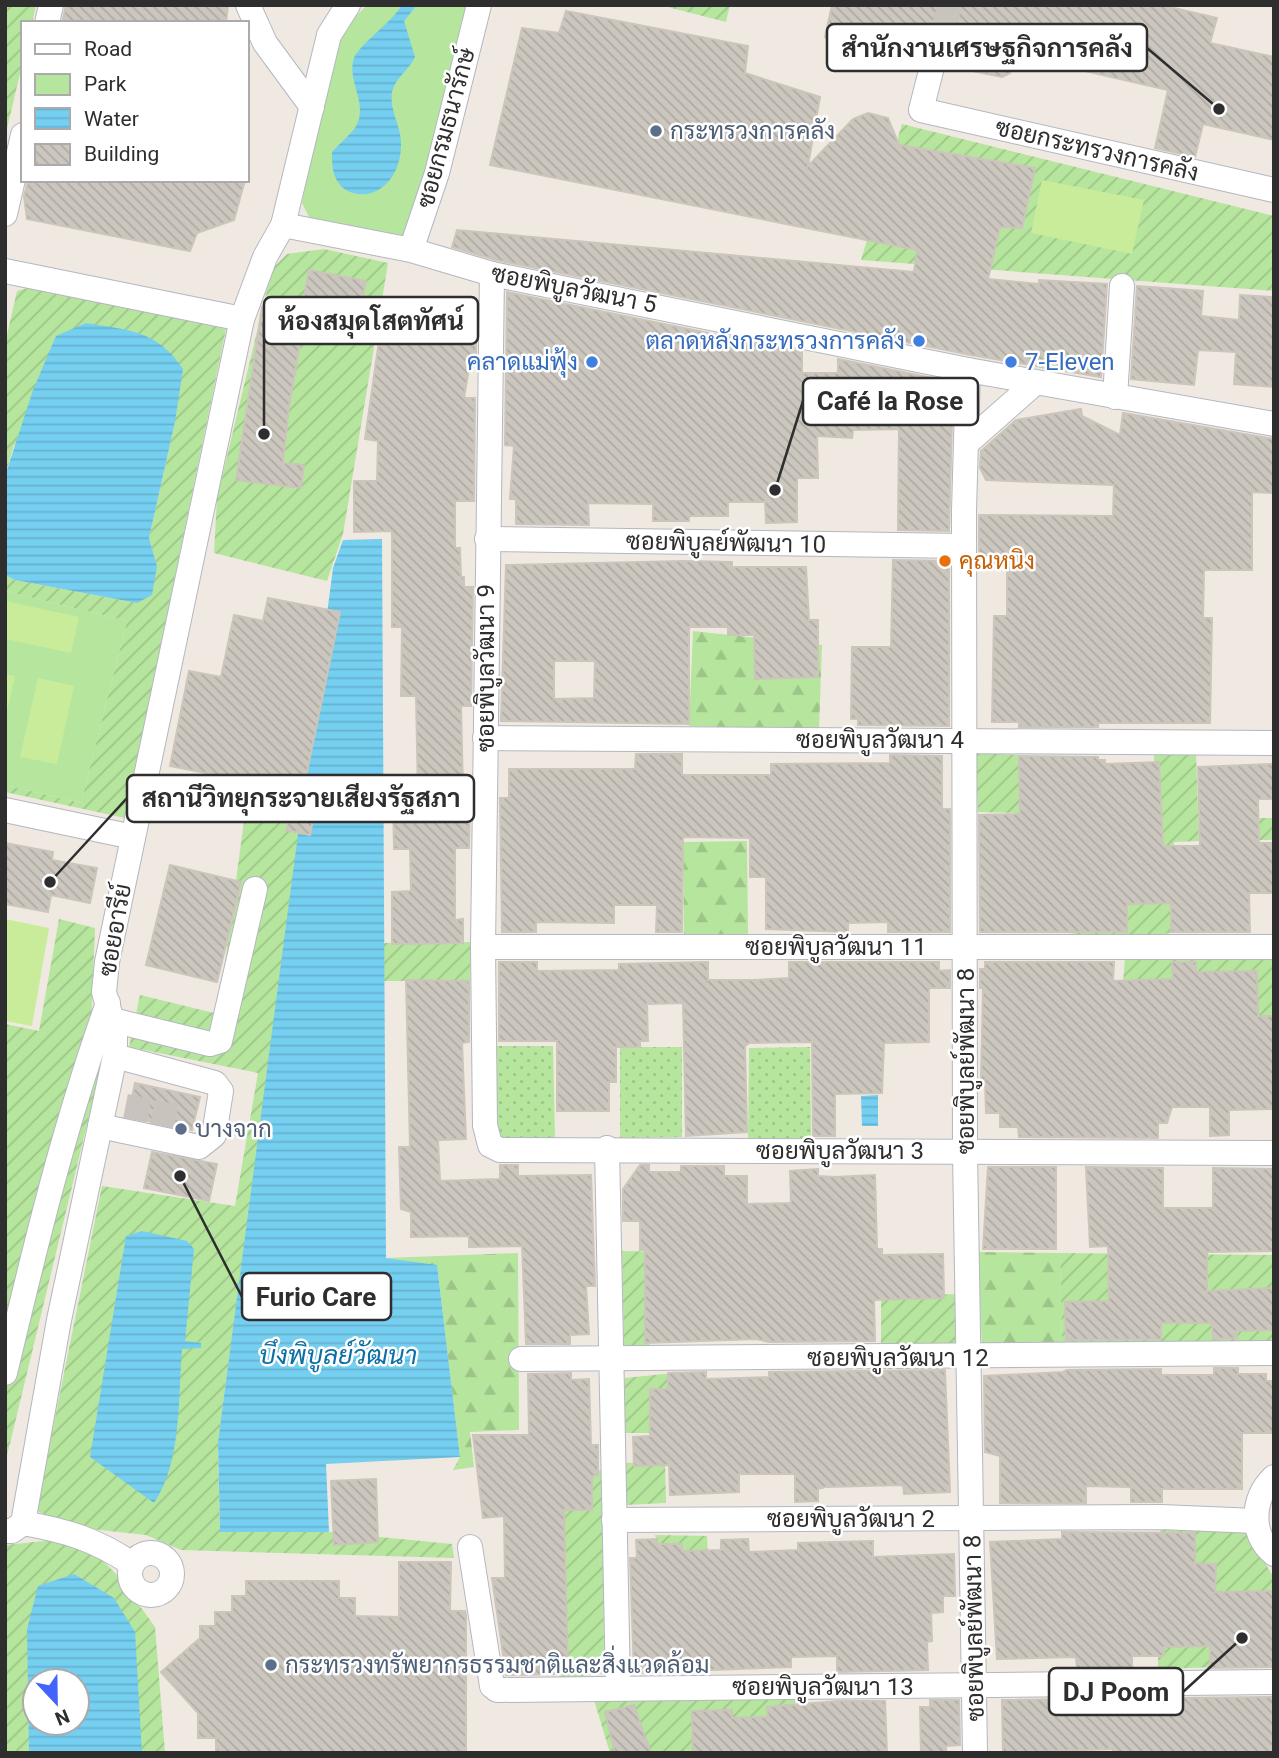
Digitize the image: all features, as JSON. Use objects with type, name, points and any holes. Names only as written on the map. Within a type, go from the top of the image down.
[{"type":"street","points":[[248,5],[265,43],[312,107]]},
{"type":"street","name":"ซอยอารีย์","points":[[14,1527],[115,1056],[115,1032],[104,992],[107,962],[242,319],[265,257],[283,225],[329,35],[348,5]]},
{"type":"street","name":"ซอยกรมธนารักษ์","points":[[411,250],[436,173],[479,5]]},
{"type":"street","name":"ซอยกระทรวงการคลัง","points":[[933,63],[921,110],[1274,191]]},
{"type":"street","points":[[5,215],[21,144]]},
{"type":"street","name":"ซอยพิบูลวัฒนา 5","points":[[283,225],[411,250],[492,274],[956,365],[968,370],[1274,424]]},
{"type":"street","points":[[5,271],[242,319]]},
{"type":"street","name":"ซอยพิบูลวัฒนา 9","points":[[490,1145],[485,1125],[483,947],[492,274]]},
{"type":"street","points":[[1115,397],[1122,286]]},
{"type":"street","name":"ซอยพิบูลย์พัฒนา 8","points":[[968,370],[964,546],[965,1152],[975,1753]]},
{"type":"street","points":[[967,443],[1035,383]]},
{"type":"street","name":"ซอยพิบูลย์พัฒนา 10","points":[[487,539],[964,546]]},
{"type":"street","name":"ซอยพิบูลวัฒนา 4","points":[[485,738],[1274,743]]},
{"type":"street","points":[[5,810],[133,837]]},
{"type":"street","points":[[5,1373],[73,1101],[110,1012],[210,1044],[220,1041],[256,889]]},
{"type":"street","name":"ซอยพิบูลวัฒนา 11","points":[[483,947],[1274,947]]},
{"type":"street","points":[[100,1126],[133,1126],[161,1132],[199,1147],[214,1135],[221,1091],[211,1082],[171,1081],[144,1075],[115,1056]]},
{"type":"street","name":"ซอยพิบูลวัฒนา 3","points":[[490,1145],[500,1150],[607,1148],[1274,1153]]},
{"type":"street","points":[[607,1148],[618,1687]]},
{"type":"street","name":"ซอยพิบูลวัฒนา 12","points":[[521,1359],[1274,1353]]},
{"type":"street","points":[[1274,1478],[1261,1492],[1256,1521],[1260,1537],[1274,1553]]},
{"type":"street","name":"ซอยพิบูลวัฒนา 2","points":[[614,1520],[1161,1517],[1256,1521]]},
{"type":"street","points":[[14,1527],[71,1532],[105,1546],[132,1564]]},
{"type":"street","name":"ซอยพิบูลวัฒนา 13","points":[[470,1547],[492,1686],[497,1690],[1274,1682]]},
{"type":"green space","points":[[5,5],[36,5],[32,21],[21,21],[21,69],[5,137]]},
{"type":"green space","points":[[367,5],[472,5],[409,227],[401,238],[311,221],[302,203],[332,50],[337,36]]},
{"type":"green space","points":[[660,5],[730,5],[726,22]]},
{"type":"green space","points":[[902,124],[1274,216],[1274,291],[861,260]]},
{"type":"green space","points":[[1042,180],[1144,200],[1132,254],[1031,233]]},
{"type":"green space","points":[[324,249],[388,263],[343,534],[327,581],[214,553],[217,498],[272,269],[287,254]]},
{"type":"green space","points":[[31,287],[226,329],[125,818],[5,792],[5,785],[81,803],[127,621],[5,591],[5,575],[15,580],[137,603],[157,566],[149,538],[175,422],[14,445],[5,476],[5,344],[17,291]]},
{"type":"green space","points":[[5,591],[127,621],[81,803],[5,785]]},
{"type":"green space","points":[[5,601],[79,617],[71,653],[5,639]]},
{"type":"green space","points":[[693,631],[822,645],[819,730],[689,726]]},
{"type":"green space","points":[[5,674],[15,676],[5,720]]},
{"type":"green space","points":[[38,678],[74,686],[57,764],[20,757]]},
{"type":"green space","points":[[975,753],[1019,755],[1020,813],[978,812]]},
{"type":"green space","points":[[1196,753],[1199,841],[1174,842],[1171,933],[1127,939],[1058,932],[1060,841],[1156,810],[1154,755]]},
{"type":"green space","points":[[246,806],[301,823],[218,1442],[220,1532],[329,1532],[452,1544],[454,1558],[181,1550],[146,1535],[82,1528],[36,1511],[102,1186],[235,1206],[258,1073],[129,1047],[140,995],[218,1014]]},
{"type":"green space","points":[[1254,818],[1274,818],[1274,840],[1254,840]]},
{"type":"green space","points":[[747,841],[748,934],[684,935],[683,842]]},
{"type":"green space","points":[[5,919],[49,928],[32,1026],[5,1021]]},
{"type":"green space","points":[[59,919],[95,928],[91,1026],[105,1050],[5,1464],[5,1024],[39,1031]]},
{"type":"green space","points":[[471,942],[470,981],[384,981],[384,943]]},
{"type":"green space","points":[[1274,956],[1274,1033],[1123,982],[1125,959]]},
{"type":"green space","points":[[493,1046],[553,1046],[555,1138],[499,1138],[495,1134]]},
{"type":"green space","points":[[620,1047],[682,1047],[682,1137],[620,1138]]},
{"type":"green space","points":[[810,1047],[811,1138],[748,1138],[749,1048]]},
{"type":"green space","points":[[622,1251],[669,1252],[665,1287],[648,1349],[624,1351]]},
{"type":"green space","points":[[978,1252],[1060,1253],[1062,1349],[982,1350]]},
{"type":"green space","points":[[518,1253],[519,1430],[470,1432],[474,1467],[453,1470],[460,1457],[437,1266],[386,1258]]},
{"type":"green space","points":[[1060,1253],[1274,1255],[1274,1344],[1062,1349]]},
{"type":"green space","points":[[958,1294],[958,1347],[881,1348],[881,1296]]},
{"type":"green space","points":[[674,1373],[657,1433],[624,1433],[625,1378]]},
{"type":"green space","points":[[665,1462],[666,1503],[625,1505],[623,1463]]},
{"type":"green space","points":[[603,1470],[604,1673],[559,1680],[553,1474]]},
{"type":"green space","points":[[1160,1526],[1246,1531],[1274,1578],[1274,1596],[1218,1667],[1158,1669]]},
{"type":"green space","points":[[655,1535],[707,1536],[710,1596],[660,1551]]},
{"type":"green space","points":[[54,1540],[91,1549],[119,1577],[155,1627],[165,1753],[5,1753],[5,1545]]},
{"type":"green space","points":[[796,1698],[793,1722],[735,1753],[610,1753],[594,1700]]},
{"type":"water","points":[[402,5],[417,5],[404,21],[415,57],[396,82],[392,92],[392,106],[401,138],[399,161],[393,176],[382,188],[367,194],[354,193],[344,189],[336,179],[332,152],[353,131],[359,119],[359,102],[352,67],[354,58],[362,46]]},
{"type":"water","points":[[86,323],[128,330],[152,339],[163,346],[183,369],[175,422],[149,538],[157,566],[152,595],[137,603],[15,580],[5,575],[5,476],[33,390],[56,336]]},
{"type":"water","name":"บึงพิบูลย์วัฒนา","points":[[382,539],[386,1258],[437,1265],[460,1457],[326,1464],[329,1532],[220,1532],[218,1442],[333,568],[343,540]]},
{"type":"water","points":[[878,1095],[878,1126],[862,1126],[861,1096]]},
{"type":"water","points":[[142,1231],[187,1241],[194,1249],[185,1341],[201,1343],[201,1348],[182,1349],[174,1449],[170,1469],[154,1503],[90,1457],[126,1236]]},
{"type":"water","points":[[74,1574],[114,1598],[135,1632],[142,1753],[29,1753],[29,1737],[91,1737],[91,1667],[28,1667],[27,1629],[38,1586]]},
{"type":"building","points":[[66,5],[228,5],[226,21],[62,21]]},
{"type":"building","points":[[832,5],[1161,5],[1217,18],[1210,43],[1274,57],[1274,140],[1203,124],[1195,157],[1155,148],[1168,90],[1015,55],[1010,73],[1002,77],[947,66],[944,53],[936,49],[923,52],[918,60],[831,42],[825,37]]},
{"type":"building","points":[[566,11],[748,46],[745,73],[820,97],[808,166],[853,119],[868,113],[888,118],[899,145],[1035,168],[1022,228],[1000,227],[988,279],[1039,284],[1039,280],[1107,284],[1101,377],[971,355],[496,260],[452,247],[457,230],[914,272],[917,250],[490,165],[522,28],[559,33]]},
{"type":"building","points":[[28,182],[244,182],[234,220],[197,233],[190,251],[27,219],[24,196]]},
{"type":"building","points":[[309,270],[366,281],[357,325],[301,314]]},
{"type":"building","points":[[1137,286],[1203,291],[1201,316],[1239,320],[1240,295],[1274,297],[1274,387],[1234,384],[1236,352],[1198,350],[1194,385],[1131,379]]},
{"type":"building","points":[[507,292],[802,352],[802,373],[838,373],[838,359],[953,382],[949,531],[898,530],[899,429],[853,430],[852,438],[817,436],[818,478],[797,478],[797,522],[766,523],[765,502],[728,502],[728,516],[689,516],[689,521],[653,521],[653,504],[588,503],[589,525],[516,524],[516,499],[510,499],[514,446],[505,445]]},
{"type":"building","points":[[262,307],[305,315],[289,406],[283,463],[304,465],[301,488],[236,480]]},
{"type":"building","points":[[382,320],[476,335],[476,362],[470,362],[464,398],[475,398],[474,501],[455,501],[455,548],[460,548],[461,577],[464,577],[464,587],[473,587],[471,706],[461,706],[463,792],[470,792],[469,848],[455,848],[455,920],[463,919],[463,943],[392,944],[392,892],[411,891],[410,849],[394,849],[393,795],[418,795],[416,696],[401,696],[402,627],[392,627],[392,531],[354,532],[354,481],[377,481],[378,441],[365,439]]},
{"type":"building","points":[[1081,409],[1082,416],[1120,435],[1123,413],[1274,439],[1274,493],[1252,492],[1252,570],[1204,570],[1203,618],[1212,618],[1210,723],[1098,723],[1098,727],[1019,727],[1019,722],[992,722],[994,616],[1007,616],[1007,563],[979,563],[979,515],[1113,516],[1114,485],[986,480],[980,468],[981,451],[1016,420]]},
{"type":"building","points":[[893,560],[949,561],[949,726],[858,725],[858,719],[851,719],[852,647],[891,647]]},
{"type":"building","points":[[684,561],[732,562],[732,567],[806,567],[809,620],[818,620],[818,677],[755,679],[754,635],[728,635],[728,627],[689,627],[689,724],[501,721],[506,565]],"holes":[[[554,661],[595,661],[594,698],[554,699]]]},
{"type":"building","points":[[268,598],[340,612],[306,777],[321,780],[310,835],[286,830],[288,822],[227,811],[230,796],[221,795],[223,785],[214,783],[216,775],[170,766],[189,671],[221,677],[234,615],[263,621]]},
{"type":"building","points":[[636,754],[682,754],[682,775],[771,775],[771,764],[890,763],[890,755],[942,756],[942,809],[950,809],[950,932],[888,932],[888,922],[848,923],[848,932],[766,929],[766,877],[750,877],[750,838],[683,837],[682,932],[656,932],[657,905],[614,905],[614,923],[536,922],[536,932],[502,932],[500,798],[509,798],[509,769],[635,769]]},
{"type":"building","points":[[1019,756],[1098,757],[1098,760],[1105,760],[1105,764],[1159,762],[1163,846],[1200,846],[1198,767],[1274,764],[1274,799],[1258,799],[1259,843],[1274,843],[1274,893],[1249,893],[1250,932],[1171,932],[1171,903],[1127,904],[1127,932],[980,932],[979,815],[1020,814]]},
{"type":"building","points":[[5,843],[53,852],[52,860],[97,868],[90,903],[51,895],[48,912],[5,904]]},
{"type":"building","points":[[170,865],[241,882],[217,982],[146,965]]},
{"type":"building","points":[[499,962],[537,962],[537,971],[619,970],[619,964],[708,962],[708,980],[754,980],[789,978],[789,962],[939,962],[939,971],[950,970],[950,988],[929,988],[929,1042],[884,1043],[882,1093],[835,1094],[835,1136],[813,1136],[812,1042],[749,1043],[745,1046],[747,1132],[686,1136],[683,1003],[647,1004],[648,1041],[640,1041],[640,1047],[616,1047],[616,1082],[609,1082],[609,1111],[557,1111],[557,1041],[499,1041]]},
{"type":"building","points":[[985,962],[1114,962],[1113,981],[1173,979],[1172,962],[1196,962],[1196,972],[1257,971],[1258,1016],[1274,1016],[1274,1109],[1229,1110],[1229,1135],[1210,1136],[1210,1107],[1172,1107],[1167,1123],[1158,1123],[1158,1138],[1019,1137],[1018,1127],[1000,1127],[1000,1113],[986,1113],[985,1080],[981,1081],[983,988],[980,988],[980,969],[985,969]]},
{"type":"building","points":[[406,980],[469,981],[469,1042],[462,1043],[466,1139],[438,1140],[440,1181],[500,1179],[500,1165],[518,1165],[518,1176],[591,1175],[595,1286],[586,1286],[589,1334],[570,1335],[570,1344],[526,1344],[522,1246],[469,1247],[469,1236],[411,1237],[411,1212],[401,1209],[399,1147],[410,1147]]},
{"type":"building","points":[[135,1083],[200,1097],[192,1130],[128,1117]]},
{"type":"building","points":[[152,1152],[217,1164],[209,1201],[144,1188]]},
{"type":"building","points":[[640,1165],[649,1165],[649,1172],[681,1172],[681,1166],[724,1166],[724,1176],[747,1176],[747,1204],[791,1203],[790,1171],[818,1169],[818,1176],[835,1177],[875,1175],[877,1249],[882,1249],[882,1255],[943,1254],[944,1298],[874,1300],[875,1341],[769,1342],[756,1339],[645,1343],[645,1250],[640,1250],[640,1221],[623,1221],[623,1189]]},
{"type":"building","points":[[988,1167],[1056,1167],[1056,1249],[983,1249]]},
{"type":"building","points":[[1086,1167],[1163,1168],[1163,1208],[1213,1208],[1213,1168],[1274,1169],[1274,1251],[1207,1252],[1207,1291],[1274,1288],[1274,1330],[1236,1331],[1237,1338],[1213,1339],[1212,1323],[1161,1323],[1161,1339],[1066,1340],[1065,1302],[1109,1301],[1108,1246],[1090,1247]]},
{"type":"building","points":[[1214,1368],[1238,1368],[1238,1374],[1266,1374],[1266,1381],[1274,1381],[1274,1433],[1242,1433],[1242,1489],[1162,1489],[1162,1502],[1131,1502],[1131,1487],[1086,1486],[1086,1503],[1000,1503],[1000,1456],[985,1452],[984,1376],[1067,1370],[1161,1369],[1161,1375],[1214,1375]]},
{"type":"building","points":[[945,1370],[950,1492],[904,1494],[903,1485],[825,1487],[818,1489],[818,1501],[795,1502],[795,1474],[739,1474],[739,1492],[670,1495],[669,1465],[634,1466],[633,1437],[650,1436],[650,1389],[668,1389],[668,1373],[706,1372],[706,1379],[769,1377],[769,1372]]},
{"type":"building","points":[[571,1373],[571,1380],[589,1379],[591,1445],[598,1445],[598,1475],[592,1476],[592,1510],[564,1510],[568,1674],[506,1675],[492,1578],[505,1578],[504,1516],[483,1518],[473,1435],[529,1435],[528,1374]]},
{"type":"building","points":[[376,1479],[378,1542],[334,1545],[331,1481]]},
{"type":"building","points":[[1062,1532],[1195,1533],[1195,1563],[1216,1564],[1215,1592],[1274,1591],[1274,1667],[1210,1668],[1210,1646],[1164,1647],[1164,1656],[1132,1656],[1132,1669],[1077,1669],[1076,1657],[997,1659],[990,1542],[1062,1539]]},
{"type":"building","points":[[657,1539],[657,1544],[682,1544],[682,1551],[721,1550],[721,1540],[748,1539],[749,1552],[798,1550],[798,1543],[873,1541],[873,1557],[954,1554],[955,1596],[943,1596],[943,1612],[931,1613],[932,1641],[927,1642],[928,1670],[837,1672],[837,1656],[791,1657],[791,1667],[634,1673],[630,1558],[637,1558],[636,1540]]},
{"type":"building","name":"กระทรวงทรัพยากรธรรมชาติและสิ่งแวดล้อม","points":[[399,1562],[451,1562],[450,1611],[465,1611],[466,1615],[466,1753],[216,1753],[216,1738],[198,1738],[198,1713],[161,1672],[200,1638],[200,1626],[215,1626],[215,1612],[232,1612],[232,1596],[246,1596],[246,1581],[339,1581],[339,1598],[355,1598],[355,1616],[399,1617]]},
{"type":"building","points":[[1274,1697],[1274,1753],[1113,1753],[1113,1749],[1003,1753],[1002,1700]]},
{"type":"building","points":[[930,1700],[959,1700],[960,1745],[946,1746],[946,1753],[921,1753],[920,1707],[930,1707]]},
{"type":"building","points":[[838,1701],[885,1701],[887,1753],[693,1753],[692,1711],[732,1710],[732,1718],[768,1717],[767,1707]]},
{"type":"building","points":[[634,1705],[651,1753],[615,1753],[605,1712]]},
{"type":"tunnel","points":[[933,63],[950,5]]},
{"type":"tunnel","points":[[135,1120],[142,1085]]},
{"type":"tunnel","points":[[162,1126],[169,1091]]},
{"type":"place","name":"สำนักงานเศรษฐกิจการคลัง","points":[[1219,109]]},
{"type":"place","name":"กระทรวงการคลัง","points":[[656,131]]},
{"type":"place","name":"ตลาดหลังกระทรวงการคลัง","points":[[919,341]]},
{"type":"place","name":"คลาดแม่ฟุ้ง","points":[[592,362]]},
{"type":"place","name":"7-Eleven","points":[[1011,362]]},
{"type":"place","name":"ห้องสมุดโสตทัศน์","points":[[264,434]]},
{"type":"place","name":"Café la Rose","points":[[775,490]]},
{"type":"place","name":"คุณหนิง","points":[[945,561]]},
{"type":"place","name":"สถานีวิทยุกระจายเสียงรัฐสภา","points":[[50,882]]},
{"type":"place","name":"บางจาก","points":[[181,1129]]},
{"type":"place","name":"Furio Care","points":[[180,1176]]},
{"type":"place","name":"DJ Poom","points":[[1242,1638]]},
{"type":"place","name":"กระทรวงทรัพยากรธรรมชาติและสิ่งแวดล้อม","points":[[271,1665]]}]
